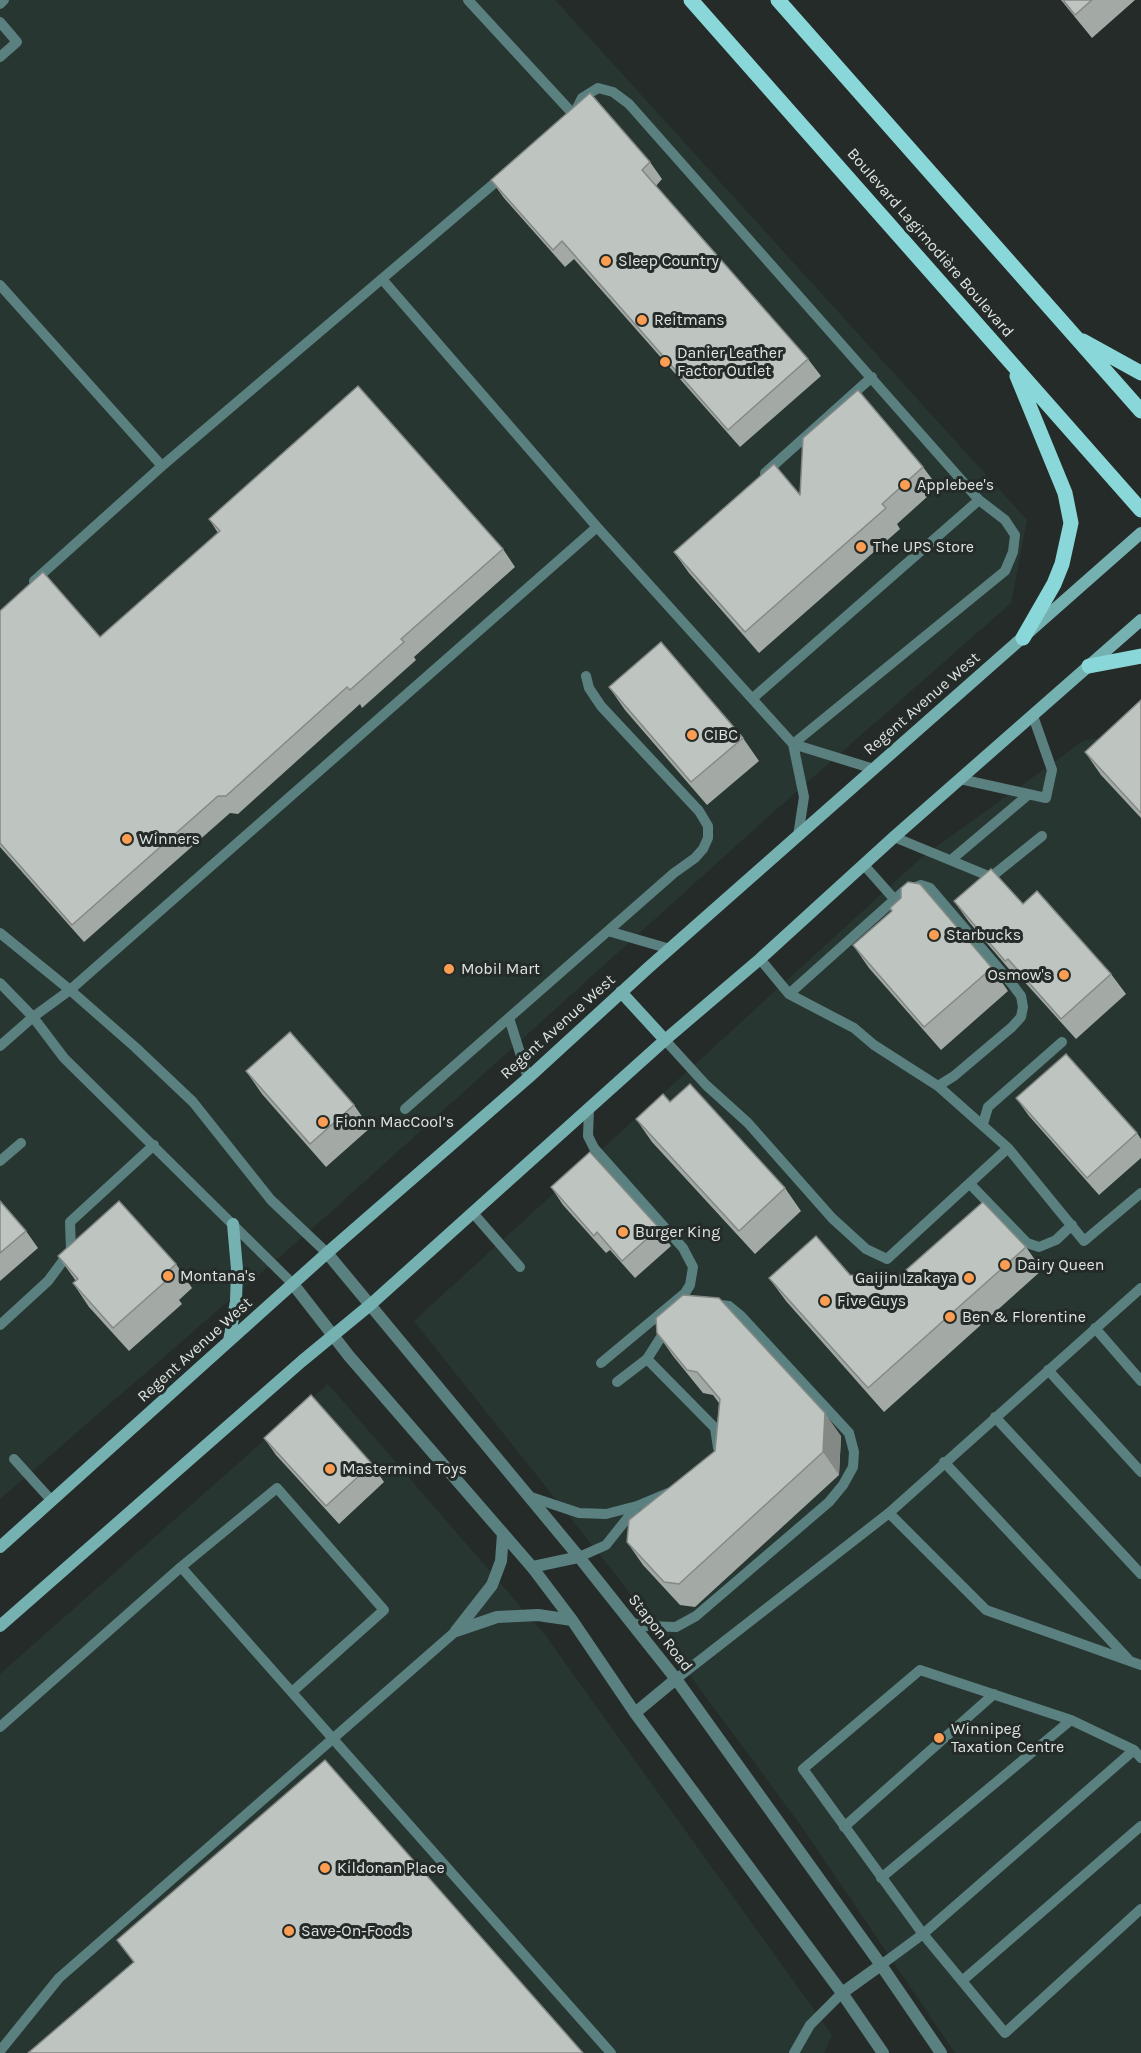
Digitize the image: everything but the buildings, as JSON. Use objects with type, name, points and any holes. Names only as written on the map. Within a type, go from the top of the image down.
[{"type":"main road","name":"Boulevard Lagimodière Boulevard","points":[[691,0],[1141,510]]},
{"type":"main road","points":[[778,0],[1141,411]]},
{"type":"main road","points":[[1073,336],[1141,373]]},
{"type":"main road","points":[[1012,364],[1065,494],[1071,523],[1062,564],[1054,584],[1023,638]]},
{"type":"main road","name":"Regent Avenue West","points":[[0,1547],[327,1253],[528,1078],[621,992],[1141,533]]},
{"type":"main road","points":[[0,1626],[370,1305],[665,1040],[760,959],[894,837],[1141,620]]},
{"type":"main road","points":[[1089,666],[1141,656]]},
{"type":"main road","points":[[621,992],[665,1040]]},
{"type":"main road","points":[[229,1341],[237,1301],[233,1224]]},
{"type":"street","name":"Stapon Road","points":[[327,1253],[579,1557],[676,1679],[881,1965],[940,2053]]},
{"type":"street","points":[[293,1284],[333,1336],[532,1567],[573,1620],[635,1713],[842,1993],[883,2053]]},
{"type":"street","points":[[456,1631],[492,1585],[501,1561],[503,1534]]},
{"type":"street","points":[[532,1567],[579,1557]]},
{"type":"street","points":[[456,1631],[497,1617],[538,1615],[573,1620]]},
{"type":"street","points":[[635,1713],[676,1679]]},
{"type":"street","points":[[842,1993],[881,1965]]},
{"type":"lane","points":[[0,4],[4,0]]},
{"type":"lane","points":[[468,0],[570,119],[582,98],[598,88],[613,92],[629,104],[979,500],[1005,520],[1015,535],[1013,552],[1005,571],[793,744]]},
{"type":"lane","points":[[0,22],[17,42],[0,57]]},
{"type":"lane","points":[[26,588],[162,466],[510,170]]},
{"type":"lane","points":[[382,279],[597,527],[793,744],[804,797],[798,836]]},
{"type":"lane","points":[[0,285],[162,466]]},
{"type":"lane","points":[[759,478],[872,377]]},
{"type":"lane","points":[[753,698],[979,500]]},
{"type":"lane","points":[[0,1046],[33,1017],[70,990],[597,527]]},
{"type":"lane","points":[[405,1109],[674,873],[690,862],[708,838],[708,826],[699,810],[601,706],[589,688],[586,676]]},
{"type":"lane","points":[[960,779],[1046,798],[1052,770],[1033,716]]},
{"type":"lane","points":[[793,744],[874,769]]},
{"type":"lane","points":[[951,860],[1028,795]]},
{"type":"lane","points":[[894,837],[991,877],[1042,836]]},
{"type":"lane","points":[[864,865],[895,900]]},
{"type":"lane","points":[[789,994],[903,892],[921,885],[930,888],[1012,984],[1021,996],[1023,1007],[1021,1017],[1012,1027],[954,1076],[938,1086]]},
{"type":"lane","points":[[608,931],[670,949]]},
{"type":"lane","points":[[0,933],[70,990],[194,1102],[271,1200],[327,1253]]},
{"type":"lane","points":[[760,959],[789,994],[854,1028],[874,1045],[938,1086],[983,1124],[1008,1148],[1084,1241],[1141,1193]]},
{"type":"lane","points":[[0,983],[33,1017],[64,1058],[293,1284]]},
{"type":"lane","points":[[509,1018],[528,1078]]},
{"type":"lane","points":[[665,1040],[706,1085],[748,1123],[832,1218],[866,1250],[887,1259],[1008,1148]]},
{"type":"lane","points":[[983,1124],[988,1107],[1062,1042]]},
{"type":"lane","points":[[589,1108],[588,1136],[594,1148],[683,1248],[693,1267],[690,1285],[685,1293],[601,1363]]},
{"type":"lane","points":[[0,1161],[21,1143]]},
{"type":"lane","points":[[0,1307],[4,1321],[48,1281],[71,1250],[70,1222],[154,1145]]},
{"type":"lane","points":[[970,1184],[1027,1243],[1039,1246],[1056,1240],[1071,1225]]},
{"type":"lane","points":[[473,1213],[520,1267]]},
{"type":"lane","points":[[676,1679],[889,1513],[1141,1288]]},
{"type":"lane","points":[[631,1623],[645,1626],[676,1626],[696,1616],[829,1502],[843,1485],[853,1467],[854,1452],[849,1433],[740,1315],[729,1306],[706,1304]]},
{"type":"lane","points":[[617,1382],[647,1359],[661,1337],[683,1318]]},
{"type":"lane","points":[[1095,1328],[1141,1381]]},
{"type":"lane","points":[[647,1359],[715,1428],[718,1450],[716,1457]]},
{"type":"lane","points":[[1048,1370],[1141,1472]]},
{"type":"lane","points":[[995,1417],[1141,1574]]},
{"type":"lane","points":[[14,1459],[52,1501]]},
{"type":"lane","points":[[944,1462],[1136,1663]]},
{"type":"lane","points":[[0,1727],[181,1567],[277,1488],[384,1610],[292,1692]]},
{"type":"lane","points":[[528,1496],[579,1513],[606,1514],[637,1506],[679,1488]]},
{"type":"lane","points":[[579,1557],[606,1545],[637,1506]]},
{"type":"lane","points":[[889,1513],[986,1610],[1136,1663]]},
{"type":"lane","points":[[181,1567],[611,2053]]},
{"type":"lane","points":[[0,2051],[59,1978],[456,1631]]},
{"type":"lane","points":[[881,1965],[923,1934],[1137,1754],[1071,1720],[920,1670],[803,1768],[923,1934],[1005,2033],[1141,1909]]},
{"type":"lane","points":[[844,1827],[994,1694]]},
{"type":"lane","points":[[881,1878],[1071,1720]]},
{"type":"lane","points":[[962,1982],[1141,1826]]},
{"type":"lane","points":[[794,2053],[810,2025],[842,1993]]},
{"type":"shaded area","points":[[0,0],[555,0],[1027,520],[1011,603],[770,815],[323,1219],[0,1499]]},
{"type":"shaded area","points":[[1135,731],[1141,733],[1141,2053],[955,2053],[802,1827],[616,1575],[414,1321],[921,858],[1083,741]]},
{"type":"shaded area","points":[[328,1384],[545,1635],[832,2035],[824,2053],[0,2053],[0,1674]]},
{"type":"place","name":"Sleep Country","points":[[606,261]]},
{"type":"place","name":"Reitmans","points":[[642,320]]},
{"type":"place","name":"Danier Leather Factor Outlet","points":[[665,362]]},
{"type":"place","name":"Applebee's","points":[[905,485]]},
{"type":"place","name":"The UPS Store","points":[[861,547]]},
{"type":"place","name":"CIBC","points":[[692,735]]},
{"type":"place","name":"Winners","points":[[127,839]]},
{"type":"place","name":"Starbucks","points":[[934,935]]},
{"type":"place","name":"Mobil Mart","points":[[449,969]]},
{"type":"place","name":"Osmow's","points":[[1064,975]]},
{"type":"place","name":"Fionn MacCool’s","points":[[323,1122]]},
{"type":"place","name":"Burger King","points":[[623,1232]]},
{"type":"place","name":"Dairy Queen","points":[[1005,1265]]},
{"type":"place","name":"Montana's","points":[[168,1276]]},
{"type":"place","name":"Gaijin Izakaya","points":[[969,1278]]},
{"type":"place","name":"Five Guys","points":[[825,1301]]},
{"type":"place","name":"Ben & Florentine","points":[[950,1317]]},
{"type":"place","name":"Mastermind Toys","points":[[330,1469]]},
{"type":"place","name":"Winnipeg Taxation Centre","points":[[939,1738]]},
{"type":"place","name":"Kildonan Place","points":[[325,1868]]},
{"type":"place","name":"Save-On-Foods","points":[[289,1931]]}]
